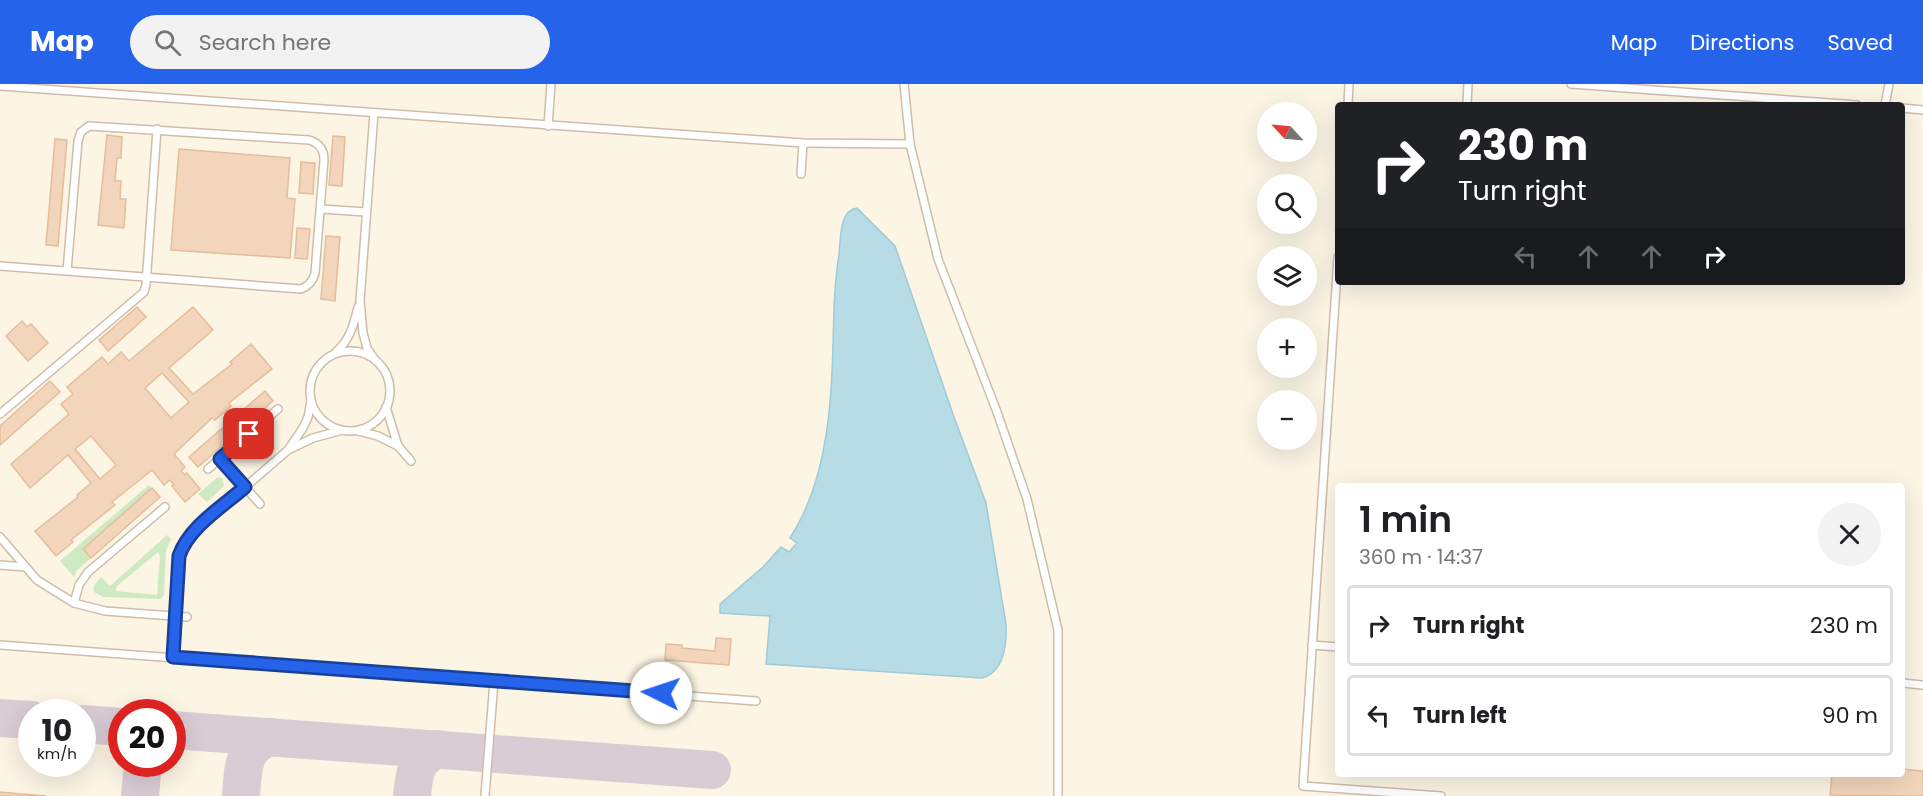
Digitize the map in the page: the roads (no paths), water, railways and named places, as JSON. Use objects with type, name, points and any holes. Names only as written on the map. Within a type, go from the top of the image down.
[{"type":"lane","points":[[548,126],[551,84]]},
{"type":"lane","points":[[904,84],[910,144],[938,259],[997,412],[1027,499],[1058,630],[1058,796]]},
{"type":"lane","points":[[1348,102],[1349,84]]},
{"type":"lane","points":[[1467,102],[1468,84]]},
{"type":"lane","points":[[1571,84],[1817,102]]},
{"type":"lane","points":[[1886,102],[1889,84]]},
{"type":"lane","points":[[0,86],[803,143],[910,144]]},
{"type":"lane","points":[[1905,108],[1923,110]]},
{"type":"lane","points":[[357,431],[378,420],[389,397],[387,377],[368,348],[363,333],[360,301],[374,113]]},
{"type":"lane","points":[[0,266],[146,277],[304,287],[311,282],[315,273],[321,208],[324,154],[322,149],[315,141],[94,125],[81,132],[78,141],[67,271]]},
{"type":"lane","points":[[0,414],[141,296],[146,285],[157,129]]},
{"type":"lane","points":[[801,174],[803,143]]},
{"type":"lane","points":[[321,208],[366,212]]},
{"type":"lane","points":[[1336,285],[1303,786],[1441,796]]},
{"type":"lane","points":[[173,657],[179,556],[185,542],[288,450],[308,417],[314,374],[325,360],[343,346],[349,337],[360,301]]},
{"type":"lane","points":[[333,355],[341,352],[359,352],[375,360]]},
{"type":"lane","points":[[311,401],[322,421],[342,431]]},
{"type":"lane","points":[[386,407],[398,446]]},
{"type":"lane","points":[[208,469],[278,409]]},
{"type":"lane","points":[[288,450],[313,438],[342,431],[357,431],[378,436],[398,446],[411,461]]},
{"type":"lane","points":[[220,459],[260,504]]},
{"type":"lane","points":[[74,603],[80,585],[88,572],[165,507]]},
{"type":"lane","points":[[0,537],[25,567],[47,588],[74,603],[105,611],[188,617]]},
{"type":"lane","points":[[0,565],[25,567]]},
{"type":"lane","points":[[0,645],[756,700]]},
{"type":"lane","points":[[1312,645],[1335,647]]},
{"type":"lane","points":[[485,796],[494,681]]},
{"type":"lane","points":[[1905,683],[1923,685]]},
{"type":"water","points":[[857,208],[895,246],[986,503],[1006,632],[1005,648],[1000,664],[989,675],[982,678],[766,664],[770,616],[720,613],[720,604],[763,567],[781,547],[789,552],[797,543],[790,538],[815,485],[827,426],[831,396],[835,287],[842,228],[846,214]]}]
